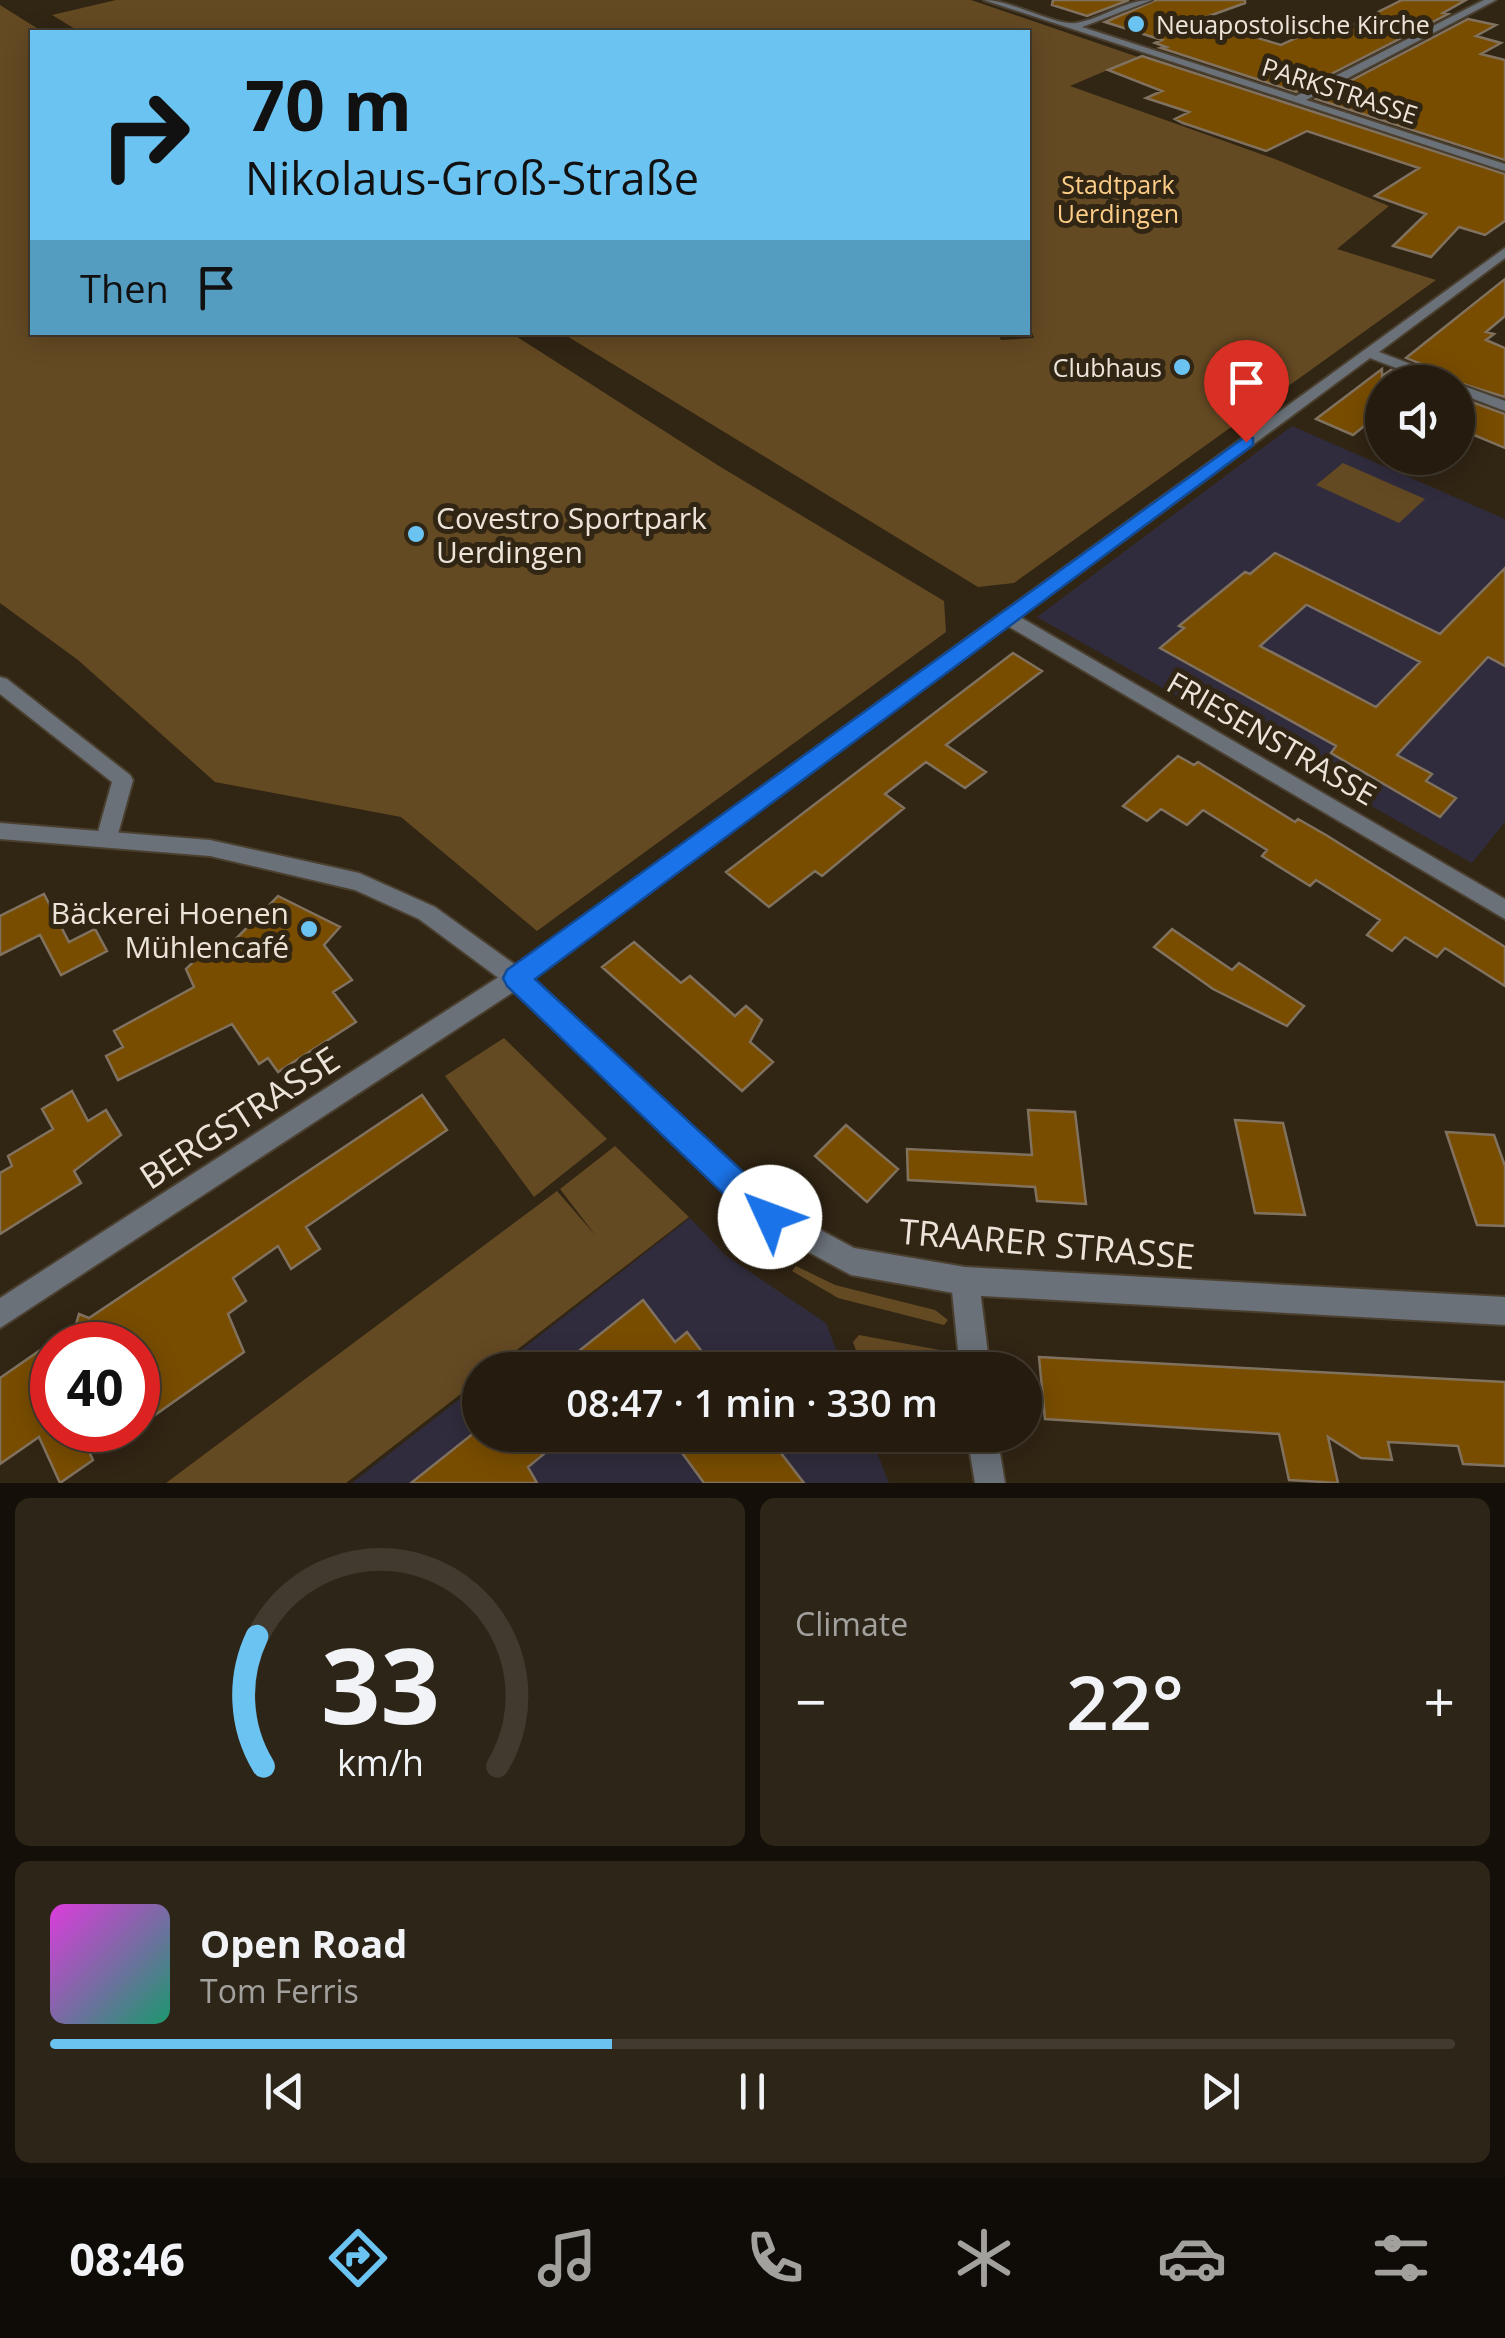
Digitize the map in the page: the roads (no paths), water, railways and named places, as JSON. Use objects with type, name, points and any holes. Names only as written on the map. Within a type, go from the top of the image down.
[{"type":"street","name":"PARKSTRASSE","points":[[990,0],[1505,168]]},
{"type":"street","points":[[1074,28],[1147,0]]},
{"type":"street","points":[[1296,100],[1491,0]]},
{"type":"street","name":"BERGSTRASSE","points":[[0,1314],[516,978],[1505,252]]},
{"type":"street","points":[[1367,352],[1401,365]]},
{"type":"street","points":[[1475,395],[1505,406]]},
{"type":"street","name":"FRIESENSTRASSE","points":[[1008,618],[1505,910]]},
{"type":"street","points":[[0,684],[123,780],[107,839]]},
{"type":"street","name":"TRAARER STRASSE","points":[[0,830],[210,848],[360,882],[426,913],[516,978],[770,1217],[851,1261],[965,1281],[1505,1312]]},
{"type":"street","points":[[965,1281],[973,1352]]},
{"type":"street","points":[[985,1452],[990,1483]]},
{"type":"place","name":"Neuapostolische Kirche","points":[[1136,24]]},
{"type":"place","name":"Clubhaus","points":[[1182,367]]},
{"type":"place","name":"Covestro Sportpark Uerdingen","points":[[416,534]]},
{"type":"place","name":"Bäckerei Hoenen Mühlencafé","points":[[309,929]]},
{"type":"park label","name":"Stadtpark Uerdingen","points":[[1118,198]]}]
